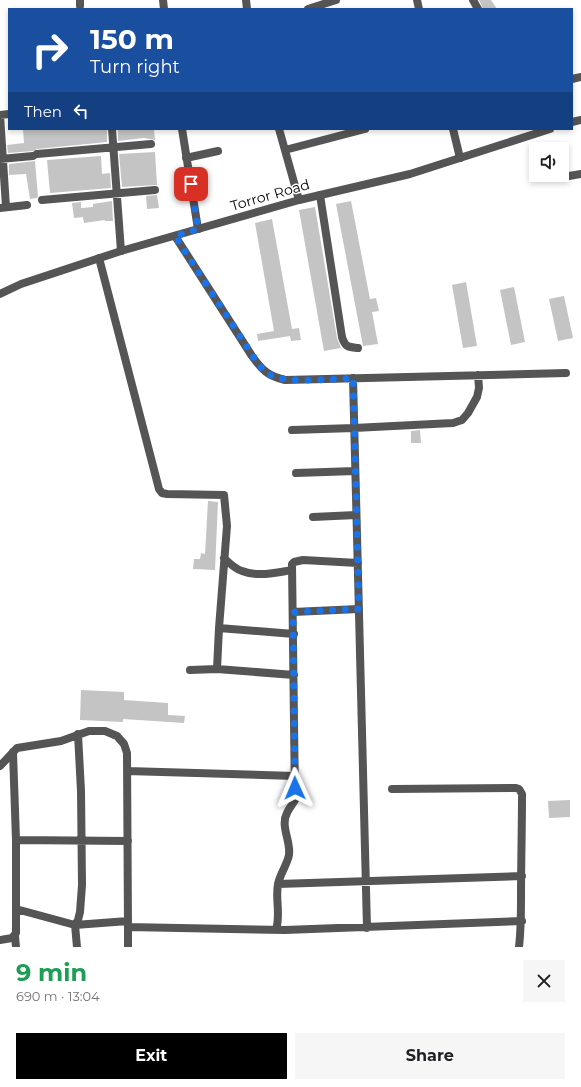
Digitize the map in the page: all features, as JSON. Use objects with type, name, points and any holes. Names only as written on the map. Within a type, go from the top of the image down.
[{"type":"street","points":[[311,8],[336,0]]},
{"type":"street","points":[[0,115],[3,208],[28,205]]},
{"type":"street","points":[[112,130],[121,251]]},
{"type":"street","points":[[182,130],[198,229]]},
{"type":"street","points":[[279,130],[300,200]]},
{"type":"street","points":[[285,150],[361,130]]},
{"type":"street","points":[[452,130],[460,158]]},
{"type":"street","name":"Torror Road","points":[[0,294],[21,284],[121,251],[300,200],[410,174],[460,158],[534,131]]},
{"type":"street","points":[[1,158],[151,144]]},
{"type":"street","points":[[186,158],[218,151]]},
{"type":"street","points":[[569,176],[581,174]]},
{"type":"street","points":[[42,200],[155,190]]},
{"type":"street","points":[[320,195],[342,337],[344,343],[348,346],[358,348]]},
{"type":"street","points":[[175,236],[252,356],[265,372],[273,377],[286,380],[566,373]]},
{"type":"street","points":[[99,258],[159,489],[167,494],[224,495],[227,526],[217,669]]},
{"type":"street","points":[[292,430],[453,423],[462,420],[477,398],[479,388],[478,375]]},
{"type":"street","points":[[353,378],[367,928]]},
{"type":"street","points":[[296,473],[355,471]]},
{"type":"street","points":[[313,517],[356,515]]},
{"type":"street","points":[[224,558],[241,571],[251,573],[275,573],[292,570]]},
{"type":"street","points":[[276,930],[279,921],[277,897],[278,884],[289,854],[284,821],[287,812],[295,800],[292,564],[297,560],[358,563]]},
{"type":"street","points":[[293,612],[359,609]]},
{"type":"street","points":[[219,628],[294,634]]},
{"type":"street","points":[[190,670],[217,669],[294,675]]},
{"type":"street","points":[[0,766],[17,748],[60,741],[89,731],[105,731],[117,736],[124,744],[127,753],[128,947]]},
{"type":"street","points":[[77,947],[75,924],[78,920],[80,912],[82,885],[81,791],[78,734]]},
{"type":"street","points":[[13,752],[16,840],[16,947]]},
{"type":"street","points":[[127,771],[294,776]]},
{"type":"street","points":[[392,789],[497,787],[519,789],[522,794],[522,921],[519,947]]},
{"type":"street","points":[[16,840],[128,841]]},
{"type":"street","points":[[278,884],[522,876]]},
{"type":"street","points":[[16,909],[75,924],[128,924],[276,930],[367,928],[522,921]]},
{"type":"street","points":[[0,940],[15,936]]},
{"type":"building","points":[[479,0],[491,0],[496,8],[483,8]]},
{"type":"building","points":[[23,130],[107,130],[107,142],[8,153],[7,145],[24,143]]},
{"type":"building","points":[[118,130],[154,130],[155,140],[144,138],[118,141]]},
{"type":"building","points":[[155,152],[157,185],[122,187],[119,154]]},
{"type":"building","points":[[101,156],[102,174],[110,173],[111,188],[50,193],[47,160]]},
{"type":"building","points":[[35,161],[38,196],[37,198],[30,199],[26,174],[9,175],[9,164]]},
{"type":"building","points":[[157,195],[159,208],[147,209],[146,196]]},
{"type":"building","points":[[112,201],[113,221],[105,220],[84,223],[83,217],[74,218],[72,203],[81,202],[81,208],[93,207],[93,204]]},
{"type":"building","points":[[351,201],[370,299],[376,298],[379,311],[372,312],[378,344],[363,346],[336,204]]},
{"type":"building","points":[[315,207],[337,338],[341,348],[324,351],[299,210]]},
{"type":"building","points":[[272,219],[292,329],[299,328],[301,340],[291,341],[290,336],[258,341],[257,334],[274,331],[255,223]]},
{"type":"building","points":[[466,282],[477,346],[463,348],[452,285]]},
{"type":"building","points":[[514,287],[525,342],[511,345],[500,290]]},
{"type":"building","points":[[564,296],[573,338],[558,341],[549,299]]},
{"type":"building","points":[[420,430],[421,443],[411,443],[411,431]]},
{"type":"building","points":[[208,501],[218,502],[215,570],[193,569],[194,559],[200,559],[201,553],[205,554]]},
{"type":"building","points":[[81,690],[124,692],[124,700],[168,703],[168,715],[185,716],[184,723],[123,719],[123,722],[80,720]]},
{"type":"building","points":[[570,800],[570,817],[549,818],[548,801]]},
{"type":"route","points":[[191,184],[198,229],[175,236],[258,364],[265,372],[273,377],[286,380],[353,378],[359,609],[293,612],[295,788]]}]
